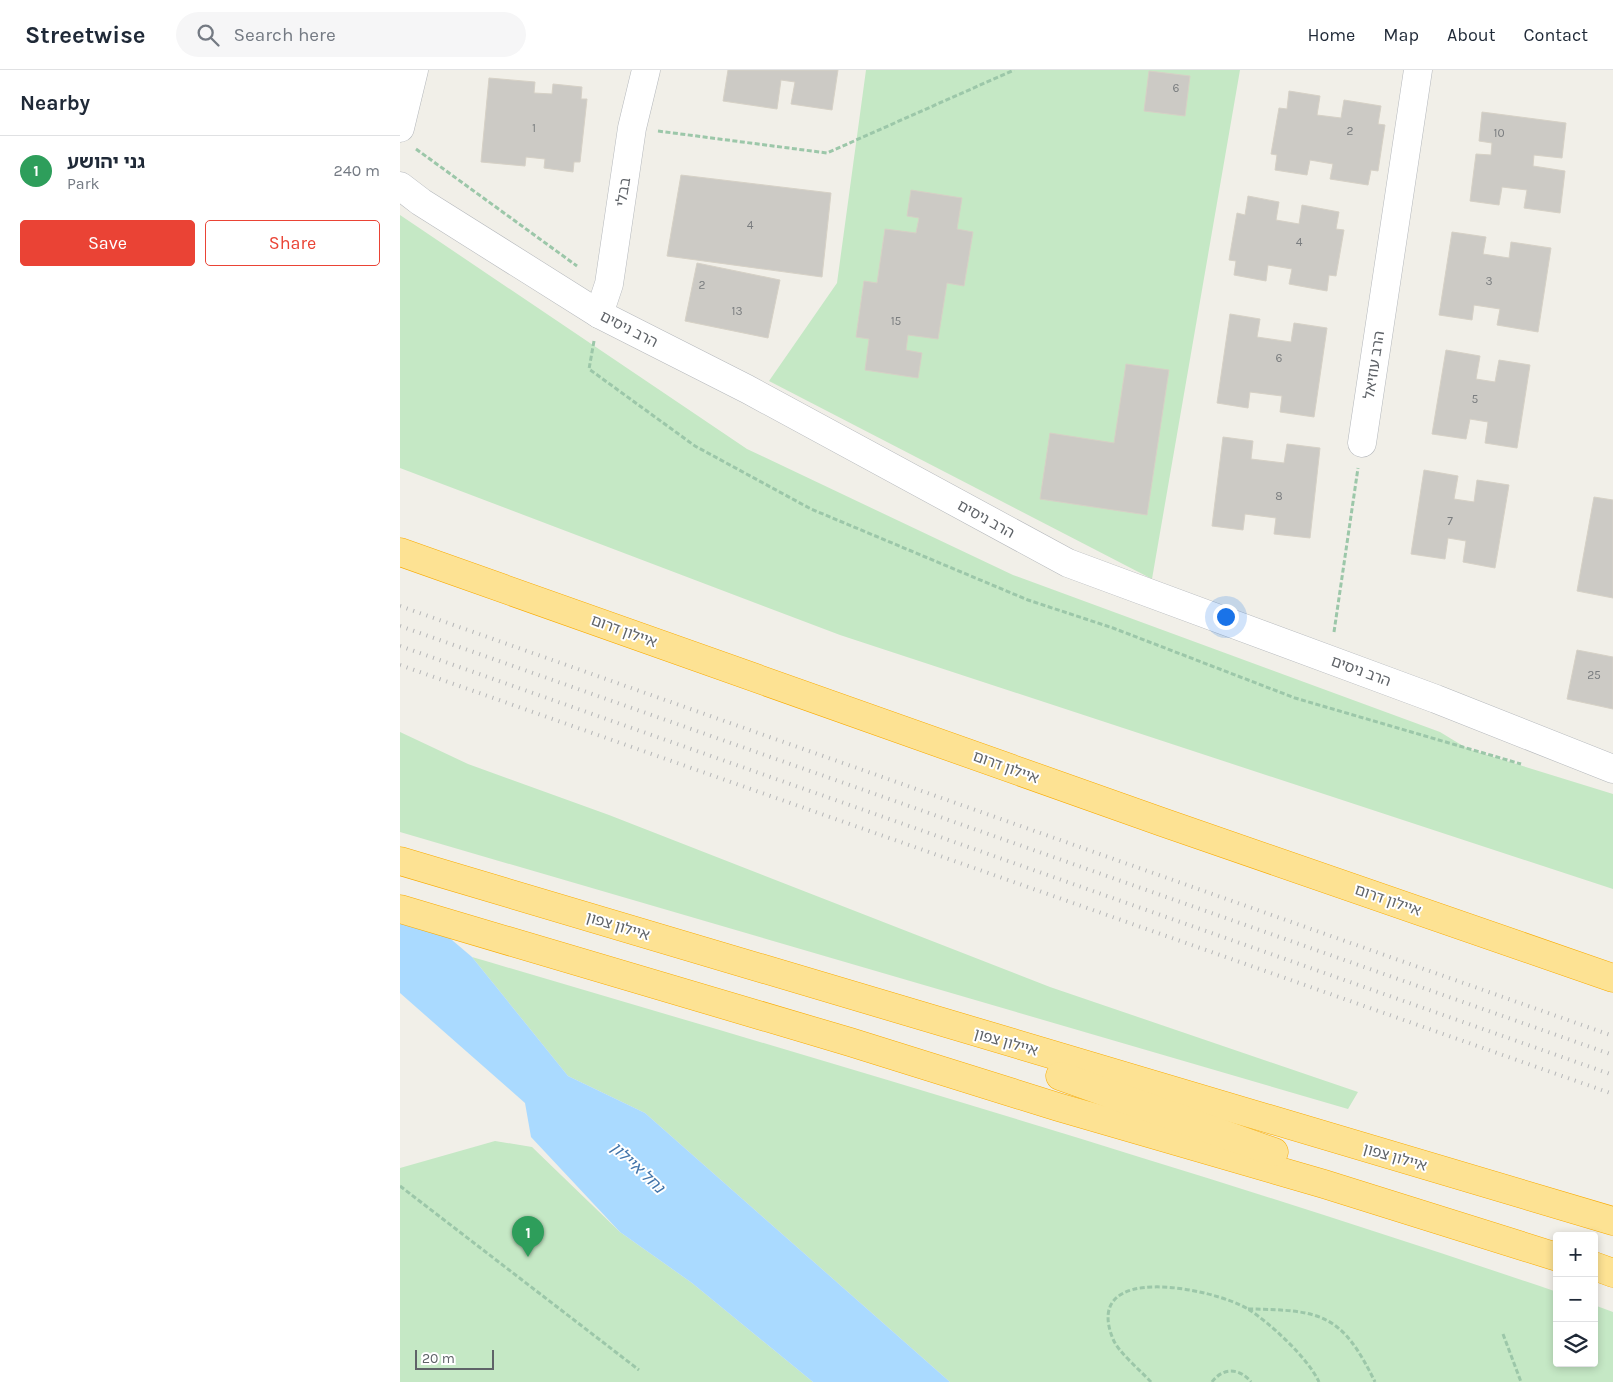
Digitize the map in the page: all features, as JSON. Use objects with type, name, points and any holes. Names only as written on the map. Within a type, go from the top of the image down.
[{"type":"highway","name":"איילון דרום","points":[[400,552],[1143,815],[1613,978]]},
{"type":"highway","name":"איילון צפון","points":[[400,861],[1613,1221]]},
{"type":"highway","points":[[400,910],[1553,1254]]},
{"type":"highway","points":[[767,971],[1553,1254]]},
{"type":"highway","points":[[1598,1268],[1613,1274]]},
{"type":"street","points":[[400,128],[414,70]]},
{"type":"street","name":"בבלי","points":[[600,314],[609,284],[632,128],[646,70]]},
{"type":"street","name":"הרב עוזיאל","points":[[1362,443],[1418,70]]},
{"type":"street","name":"הרב ניסים","points":[[400,186],[421,202],[600,314],[747,389],[1068,563],[1613,768]]},
{"type":"path","points":[[632,128],[827,153],[1014,70]]},
{"type":"path","points":[[1330,660],[1362,443]]},
{"type":"path","points":[[400,1186],[639,1370]]},
{"type":"path","points":[[1151,1382],[1114,1341],[1106,1316],[1113,1301],[1125,1290],[1143,1287],[1168,1287],[1221,1298],[1248,1309],[1294,1348],[1315,1372],[1319,1382]]},
{"type":"path","points":[[1248,1309],[1297,1311],[1320,1316],[1334,1323],[1352,1339],[1374,1382]]},
{"type":"path","points":[[1503,1334],[1521,1382]]},
{"type":"path","points":[[1212,1382],[1217,1376],[1232,1371],[1239,1372],[1251,1382]]},
{"type":"green space","points":[[866,70],[1240,70],[1152,579],[769,381],[837,283]]},
{"type":"green space","points":[[400,215],[747,449],[1013,575],[1440,732],[1468,749],[1613,794],[1613,889],[840,635],[400,468]]},
{"type":"green space","points":[[400,732],[468,764],[609,815],[1050,987],[1358,1092],[1348,1109],[400,832]]},
{"type":"green space","points":[[472,957],[1152,1161],[1287,1203],[1553,1291],[1553,1367],[1598,1367],[1598,1306],[1613,1312],[1613,1382],[950,1382],[645,1113],[568,1076]]},
{"type":"green space","points":[[495,1141],[532,1147],[620,1232],[692,1283],[813,1382],[400,1382],[400,1168]]},
{"type":"water","name":"נחל איילון","points":[[400,896],[472,957],[568,1076],[645,1113],[950,1382],[813,1382],[692,1283],[620,1232],[531,1137],[525,1103],[400,993]]},
{"type":"building","points":[[728,70],[838,70],[832,110],[791,104],[795,82],[781,80],[777,109],[723,101]]},
{"type":"building","points":[[1149,71],[1190,76],[1185,116],[1144,111]]},
{"type":"building","points":[[489,78],[535,82],[534,93],[552,94],[553,84],[582,87],[581,99],[587,99],[580,162],[574,162],[573,172],[544,168],[545,159],[526,157],[525,166],[481,162]]},
{"type":"building","points":[[1289,91],[1320,96],[1317,115],[1341,118],[1344,100],[1381,106],[1378,124],[1385,125],[1378,171],[1371,170],[1368,185],[1330,179],[1333,164],[1310,160],[1307,175],[1275,170],[1277,155],[1271,154],[1279,108],[1287,109]]},
{"type":"building","points":[[1482,112],[1566,123],[1562,158],[1534,155],[1533,166],[1565,171],[1560,213],[1524,208],[1527,190],[1502,187],[1499,205],[1470,201],[1476,154],[1491,155],[1492,143],[1479,141]]},
{"type":"building","points":[[681,175],[831,193],[822,277],[667,256]]},
{"type":"building","points":[[911,190],[962,198],[957,229],[973,232],[964,286],[947,283],[938,339],[908,335],[906,350],[922,353],[918,378],[865,370],[869,339],[856,337],[864,281],[877,283],[885,229],[916,233],[919,218],[907,216]]},
{"type":"building","points":[[1248,196],[1279,202],[1276,220],[1299,224],[1302,205],[1339,212],[1336,229],[1344,230],[1336,276],[1329,275],[1327,291],[1289,284],[1292,269],[1268,265],[1266,281],[1234,275],[1236,261],[1229,260],[1237,213],[1245,215]]},
{"type":"building","points":[[1452,232],[1486,237],[1483,254],[1509,258],[1511,242],[1551,248],[1538,332],[1497,325],[1500,309],[1474,305],[1472,320],[1439,315]]},
{"type":"building","points":[[697,263],[780,280],[768,338],[685,321]]},
{"type":"building","points":[[1230,314],[1260,319],[1257,337],[1291,342],[1294,323],[1327,328],[1314,417],[1280,412],[1282,396],[1250,392],[1248,408],[1217,403]]},
{"type":"building","points":[[1446,350],[1480,356],[1476,379],[1495,382],[1499,360],[1530,365],[1517,448],[1485,443],[1488,422],[1470,419],[1466,439],[1432,434]]},
{"type":"building","points":[[1126,364],[1169,370],[1147,515],[1040,499],[1050,433],[1114,443]]},
{"type":"building","points":[[1223,437],[1253,441],[1251,459],[1284,463],[1287,444],[1320,448],[1310,538],[1274,534],[1276,518],[1245,514],[1243,530],[1212,526]]},
{"type":"building","points":[[1424,470],[1458,476],[1454,499],[1474,502],[1477,480],[1509,485],[1495,568],[1463,562],[1466,541],[1448,538],[1445,559],[1411,554]]},
{"type":"building","points":[[1594,497],[1613,500],[1613,598],[1577,591]]},
{"type":"building","points":[[1577,650],[1613,657],[1613,709],[1567,699]]},
{"type":"railway","points":[[400,606],[1613,1036]]},
{"type":"railway","points":[[400,626],[1613,1055]]},
{"type":"railway","points":[[400,646],[1613,1075]]},
{"type":"railway","points":[[400,665],[1613,1094]]},
{"type":"place","name":"גני יהושע","points":[[528,1257]]}]
